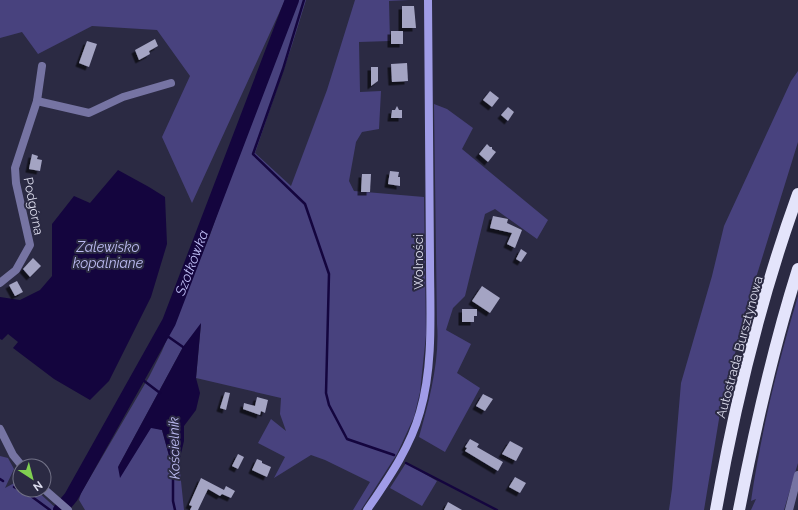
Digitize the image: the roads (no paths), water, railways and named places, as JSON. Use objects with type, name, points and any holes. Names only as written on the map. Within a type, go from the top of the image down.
[{"type":"highway","name":"Autostrada Bursztynowa","points":[[716,510],[732,427],[747,365],[774,266],[798,194]]},
{"type":"highway","points":[[739,510],[757,419],[776,342],[798,269]]},
{"type":"main road","name":"Wolności","points":[[367,510],[392,472],[414,431],[424,398],[429,344],[430,282],[428,0]]},
{"type":"street","name":"Podgórna","points":[[0,283],[16,270],[30,245],[16,182],[16,168],[37,101],[42,66]]},
{"type":"street","points":[[37,101],[89,113],[123,97],[171,83]]},
{"type":"street","points":[[0,429],[15,458]]},
{"type":"street","points":[[789,510],[798,475]]},
{"type":"street","points":[[52,497],[68,510]]},
{"type":"water","name":"Zalewisko kopalniane","points":[[118,170],[165,197],[167,244],[151,297],[109,381],[90,400],[54,379],[13,348],[18,342],[8,334],[2,340],[0,339],[0,297],[20,300],[40,290],[52,276],[52,224],[74,196],[90,203]]},
{"type":"water","points":[[201,323],[196,378],[200,393],[196,410],[184,426],[184,441],[179,462],[173,470],[162,430],[151,428],[120,478],[118,467],[183,347]]},
{"type":"waterway","name":"Szotkówka","points":[[60,510],[71,497],[169,322],[292,0]]},
{"type":"waterway","points":[[304,0],[283,69],[253,154],[305,204],[329,274],[326,393],[329,405],[347,439],[394,455]]},
{"type":"waterway","points":[[163,333],[183,347]]},
{"type":"waterway","name":"Kościelnik","points":[[139,377],[160,393]]},
{"type":"waterway","points":[[406,463],[497,510]]},
{"type":"waterway","name":"Kościelnik","points":[[173,467],[173,501],[175,510]]},
{"type":"waterway","points":[[34,498],[50,510]]}]
